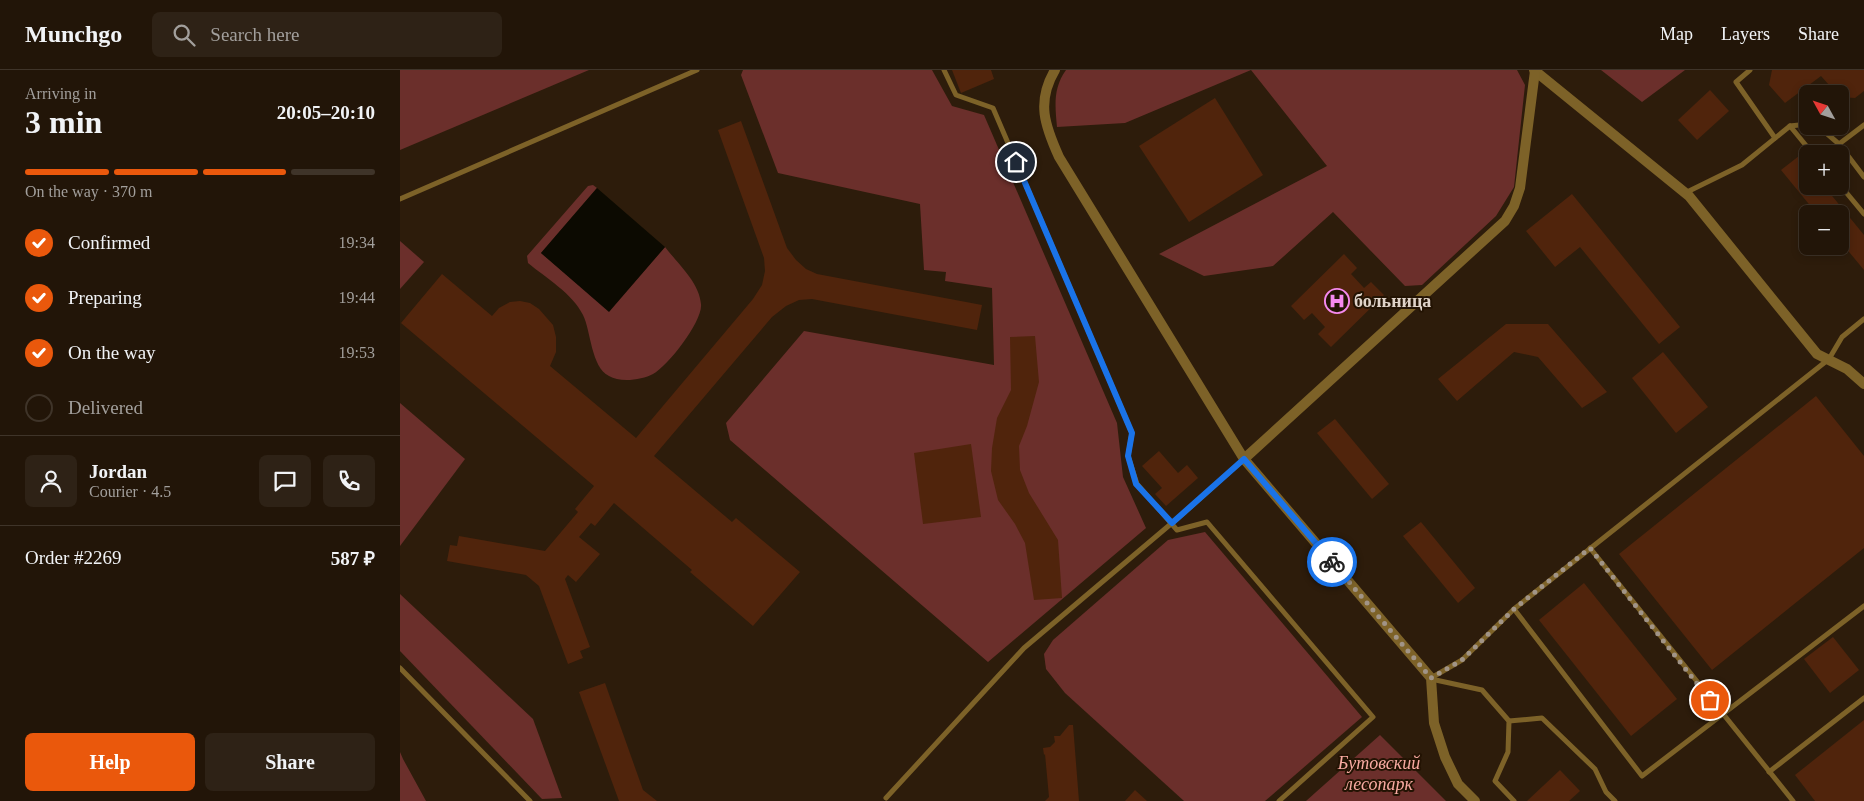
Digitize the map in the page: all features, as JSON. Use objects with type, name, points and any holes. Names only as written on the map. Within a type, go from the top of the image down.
[{"type":"street","points":[[1055,70],[1048,82],[1044,104],[1046,130],[1059,157],[1244,459],[1431,678],[1434,723],[1444,757],[1458,784],[1475,801]]},
{"type":"street","points":[[1244,459],[1505,221],[1514,206],[1520,188],[1534,71]]},
{"type":"street","points":[[1534,71],[1685,193],[1817,354],[1847,369],[1864,384]]},
{"type":"lane","points":[[400,199],[697,70]]},
{"type":"lane","points":[[944,70],[956,95],[993,108],[1132,433],[1128,456],[1136,484],[1177,530],[1207,522],[1373,717],[1279,801]]},
{"type":"lane","points":[[1750,70],[1736,82],[1775,138]]},
{"type":"lane","points":[[1685,193],[1742,165],[1790,126],[1799,125]]},
{"type":"lane","points":[[1839,144],[1864,125]]},
{"type":"lane","points":[[1790,126],[1806,145]]},
{"type":"lane","points":[[1828,135],[1839,144],[1864,178]]},
{"type":"lane","points":[[1848,195],[1864,214]]},
{"type":"lane","points":[[1431,678],[1462,660],[1514,609],[1829,360],[1842,337],[1864,319]]},
{"type":"lane","points":[[886,798],[1024,648],[1172,523],[1244,459]]},
{"type":"lane","points":[[1590,548],[1722,715],[1793,801]]},
{"type":"lane","points":[[1514,609],[1642,776],[1864,606]]},
{"type":"lane","points":[[400,668],[530,801]]},
{"type":"lane","points":[[1431,678],[1482,690],[1509,721],[1508,752],[1494,781],[1514,801]]},
{"type":"lane","points":[[1769,772],[1864,698]]},
{"type":"lane","points":[[1509,721],[1542,718],[1595,770],[1606,792],[1615,801]]},
{"type":"green space","points":[[400,70],[589,70],[400,150]]},
{"type":"green space","points":[[743,70],[932,70],[952,106],[984,115],[1117,423],[1123,477],[1146,528],[988,662],[730,440],[726,423],[804,331],[994,365],[992,288],[945,281],[946,272],[924,270],[920,204],[778,173],[741,75]]},
{"type":"green space","points":[[1066,70],[1251,70],[1125,123],[1057,127],[1057,90]]},
{"type":"green space","points":[[1251,70],[1517,70],[1525,85],[1514,187],[1496,216],[1422,285],[1405,286],[1333,212],[1273,266],[1204,276],[1159,254],[1327,166]]},
{"type":"green space","points":[[1601,70],[1685,70],[1642,102]]},
{"type":"green space","points":[[593,185],[597,188],[541,253],[609,311],[665,247],[692,281],[699,296],[700,312],[691,332],[667,362],[653,374],[643,378],[619,379],[609,376],[603,371],[598,365],[586,322],[578,307],[566,293],[528,263],[527,256],[588,186]]},
{"type":"green space","points":[[400,241],[424,262],[400,289]]},
{"type":"green space","points":[[400,403],[465,459],[400,546]]},
{"type":"green space","points":[[1205,532],[1362,717],[1265,801],[1184,801],[1065,693],[1046,669],[1044,654],[1053,640],[1168,540]]},
{"type":"green space","points":[[400,594],[533,719],[562,798],[542,799],[400,651]]},
{"type":"green space","name":"Бутовский лесопарк","points":[[1380,735],[1446,801],[1306,801]]},
{"type":"green space","points":[[400,752],[403,759],[426,801],[400,801]]},
{"type":"shaded area","points":[[597,188],[665,247],[609,312],[541,253]]},
{"type":"building","points":[[952,70],[991,70],[994,79],[961,93]]},
{"type":"building","points":[[1772,70],[1864,70],[1864,91],[1855,98],[1849,98],[1849,85],[1829,85],[1821,76],[1809,85],[1799,85],[1799,92],[1785,103],[1769,85]]},
{"type":"building","points":[[1710,90],[1729,111],[1697,140],[1678,120]]},
{"type":"building","points":[[1215,98],[1263,175],[1189,222],[1139,146]]},
{"type":"building","points":[[741,121],[787,248],[806,269],[817,274],[982,305],[977,330],[812,299],[799,300],[786,306],[772,317],[654,456],[732,522],[736,518],[800,572],[753,626],[690,572],[692,570],[614,503],[595,526],[591,523],[579,537],[600,554],[576,582],[568,575],[565,579],[590,647],[580,651],[583,658],[568,664],[539,586],[526,575],[447,561],[450,545],[457,546],[459,536],[545,551],[578,512],[575,509],[594,486],[401,323],[442,274],[492,316],[499,308],[510,302],[530,303],[539,309],[553,325],[556,337],[556,352],[550,366],[636,438],[753,299],[762,285],[765,271],[764,258],[718,130]]},
{"type":"building","points":[[1799,156],[1799,192],[1781,170]]},
{"type":"building","points":[[1572,194],[1680,327],[1659,344],[1580,247],[1555,267],[1526,231]]},
{"type":"building","points":[[1801,195],[1831,195],[1840,205],[1810,205]]},
{"type":"building","points":[[1849,217],[1864,235],[1864,270],[1849,252]]},
{"type":"building","name":"больница","points":[[1344,254],[1357,268],[1351,274],[1364,288],[1371,282],[1384,295],[1331,347],[1318,334],[1325,327],[1312,313],[1304,320],[1291,306]]},
{"type":"building","points":[[1506,324],[1548,324],[1607,392],[1582,408],[1538,357],[1514,352],[1457,401],[1438,379]]},
{"type":"building","points":[[1035,336],[1039,382],[1027,426],[1019,446],[1020,470],[1029,493],[1058,540],[1062,598],[1034,600],[1025,543],[1015,524],[998,500],[991,471],[992,448],[997,418],[1011,390],[1010,337]]},
{"type":"building","points":[[1663,352],[1708,407],[1676,433],[1632,378]]},
{"type":"building","points":[[1816,396],[1864,456],[1864,548],[1712,670],[1619,554]]},
{"type":"building","points":[[1335,419],[1389,484],[1372,499],[1317,433]]},
{"type":"building","points":[[971,444],[981,517],[923,524],[914,453]]},
{"type":"building","points":[[1159,451],[1178,473],[1187,465],[1198,478],[1166,506],[1155,494],[1162,488],[1142,466]]},
{"type":"building","points":[[1421,522],[1475,588],[1458,603],[1403,536]]},
{"type":"building","points":[[1584,583],[1677,699],[1631,736],[1539,620]]},
{"type":"building","points":[[1833,637],[1859,670],[1830,693],[1804,659]]},
{"type":"building","points":[[605,683],[643,790],[657,801],[619,801],[579,692]]},
{"type":"building","points":[[1864,720],[1864,801],[1815,801],[1795,775]]},
{"type":"building","points":[[1069,725],[1073,725],[1079,801],[1045,801],[1049,797],[1043,748],[1050,747],[1055,742],[1054,736],[1060,736]]},
{"type":"building","points":[[1560,770],[1580,791],[1569,801],[1527,801]]},
{"type":"building","points":[[1135,790],[1147,801],[1125,801]]},
{"type":"way so far","points":[[1332,562],[1431,678],[1462,660],[1514,609],[1590,548],[1710,700]]},
{"type":"place","name":"больница","points":[[1337,301]]},
{"type":"route","points":[[1016,162],[1132,433],[1128,456],[1136,484],[1172,523],[1244,459],[1332,562]]}]
